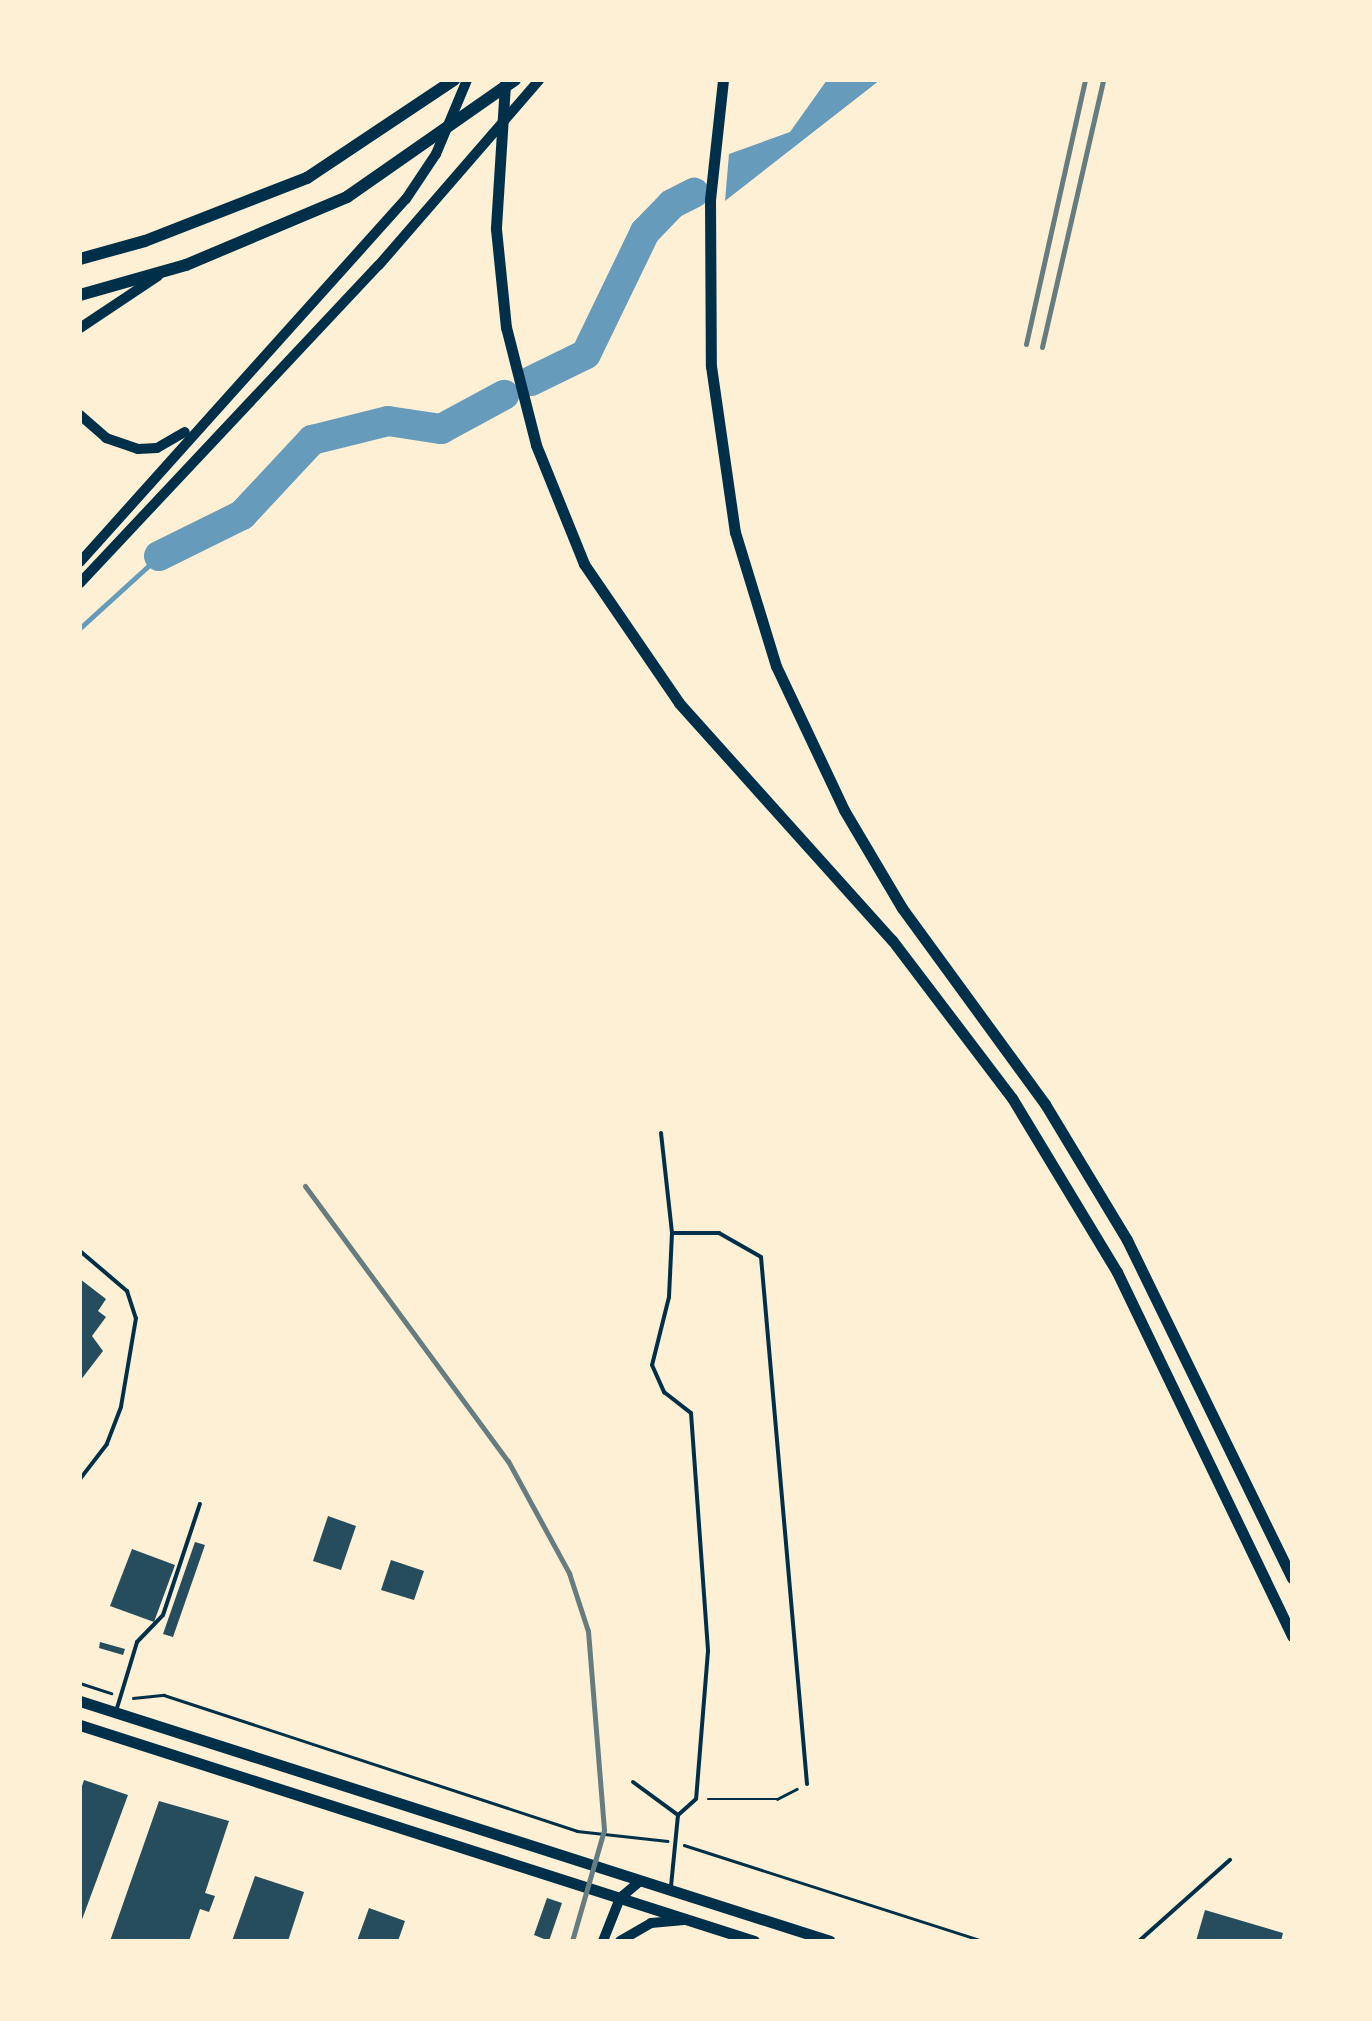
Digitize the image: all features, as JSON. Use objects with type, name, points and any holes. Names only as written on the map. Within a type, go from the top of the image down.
[{"type":"main road","points":[[80,258],[145,242],[306,178],[454,80]]},
{"type":"main road","points":[[506,80],[496,229],[510,349],[558,504],[612,612],[679,703],[936,992],[1012,1098],[1116,1272],[1292,1636]]},
{"type":"main road","points":[[80,295],[165,272],[347,197],[515,80]]},
{"type":"main road","points":[[723,80],[710,176],[708,293],[718,432],[735,532],[799,720],[902,908],[1045,1104],[1128,1240],[1292,1578]]},
{"type":"main road","points":[[81,1699],[830,1941]]},
{"type":"main road","points":[[80,1725],[754,1941]]},
{"type":"street","points":[[80,562],[414,190],[468,80]]},
{"type":"street","points":[[80,582],[379,265],[539,80]]},
{"type":"street","points":[[80,328],[165,272]]},
{"type":"street","points":[[80,415],[123,446],[157,448],[183,434],[240,380]]},
{"type":"street","points":[[603,1941],[620,1898],[640,1881]]},
{"type":"street","points":[[620,1941],[651,1923],[687,1920]]},
{"type":"lane","points":[[661,1133],[672,1234],[669,1297],[652,1364],[664,1392],[691,1413],[708,1651],[696,1799],[678,1816],[670,1890]]},
{"type":"lane","points":[[672,1234],[719,1233],[761,1257],[807,1784]]},
{"type":"lane","points":[[80,1251],[127,1291],[136,1318],[121,1407],[107,1444],[80,1478]]},
{"type":"lane","points":[[116,1713],[137,1642],[163,1616],[200,1504]]},
{"type":"lane","points":[[633,1782],[678,1816]]},
{"type":"lane","points":[[1138,1941],[1230,1860]]},
{"type":"path","points":[[80,1682],[121,1697],[164,1695],[577,1831],[677,1843],[983,1941]]},
{"type":"path","points":[[696,1799],[777,1799],[807,1784]]},
{"type":"water","points":[[827,80],[880,80],[725,201],[729,154],[790,132]]},
{"type":"building","points":[[80,1279],[106,1299],[98,1311],[106,1317],[92,1336],[103,1351],[80,1381]]},
{"type":"building","points":[[328,1516],[356,1526],[341,1570],[313,1561]]},
{"type":"building","points":[[195,1542],[205,1545],[173,1637],[163,1634]]},
{"type":"building","points":[[132,1549],[175,1565],[154,1622],[110,1606]]},
{"type":"building","points":[[391,1560],[424,1571],[414,1600],[381,1590]]},
{"type":"building","points":[[100,1642],[125,1649],[123,1655],[99,1648]]},
{"type":"building","points":[[84,1780],[128,1795],[80,1925],[80,1792]]},
{"type":"building","points":[[159,1801],[229,1821],[205,1893],[215,1896],[209,1912],[200,1909],[189,1941],[110,1941]]},
{"type":"building","points":[[255,1876],[304,1892],[288,1941],[232,1941]]},
{"type":"building","points":[[547,1898],[562,1903],[549,1941],[534,1935]]},
{"type":"building","points":[[369,1908],[405,1921],[398,1941],[357,1941]]},
{"type":"building","points":[[1205,1910],[1283,1933],[1281,1941],[1196,1941]]},
{"type":"waterway","points":[[531,381],[586,354],[645,232],[672,204],[694,193]]},
{"type":"waterway","points":[[159,556],[242,515],[312,440],[388,421],[441,429],[504,395]]},
{"type":"waterway","points":[[80,628],[159,556]]},
{"type":"railway","points":[[1026,344],[1085,80]]},
{"type":"railway","points":[[1042,347],[1103,80]]},
{"type":"railway","points":[[305,1186],[508,1461],[569,1573],[588,1631],[604,1830],[572,1941]]}]
